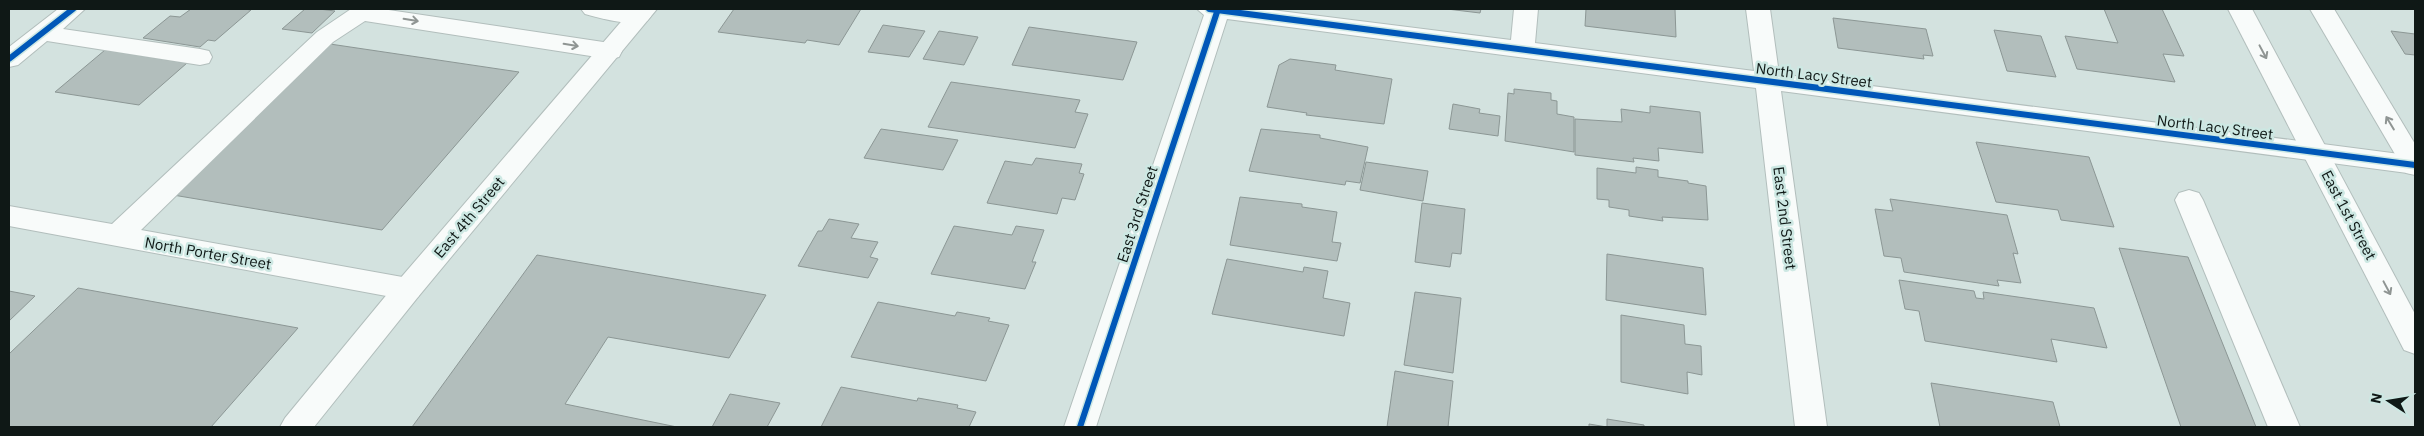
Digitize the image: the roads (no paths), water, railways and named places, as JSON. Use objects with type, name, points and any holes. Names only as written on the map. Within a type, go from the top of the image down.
[{"type":"street","points":[[9,59],[73,9]]},
{"type":"street","points":[[593,9],[642,12]]},
{"type":"street","name":"North Lacy Street","points":[[1215,9],[2415,165]]},
{"type":"street","name":"East 3rd Street","points":[[1080,427],[1215,9]]},
{"type":"street","points":[[1522,50],[1526,9]]},
{"type":"street","name":"East 2nd Street","points":[[1758,9],[1811,427]]},
{"type":"street","name":"East 1st Street","points":[[2240,9],[2415,342]]},
{"type":"street","points":[[2322,9],[2415,165]]},
{"type":"street","points":[[116,236],[325,37],[364,11],[610,51]]},
{"type":"street","name":"East 4th Street","points":[[296,427],[408,289],[642,12]]},
{"type":"street","points":[[41,33],[200,57]]},
{"type":"street","points":[[2189,200],[2284,427]]},
{"type":"street","name":"North Porter Street","points":[[9,216],[408,289]]}]
